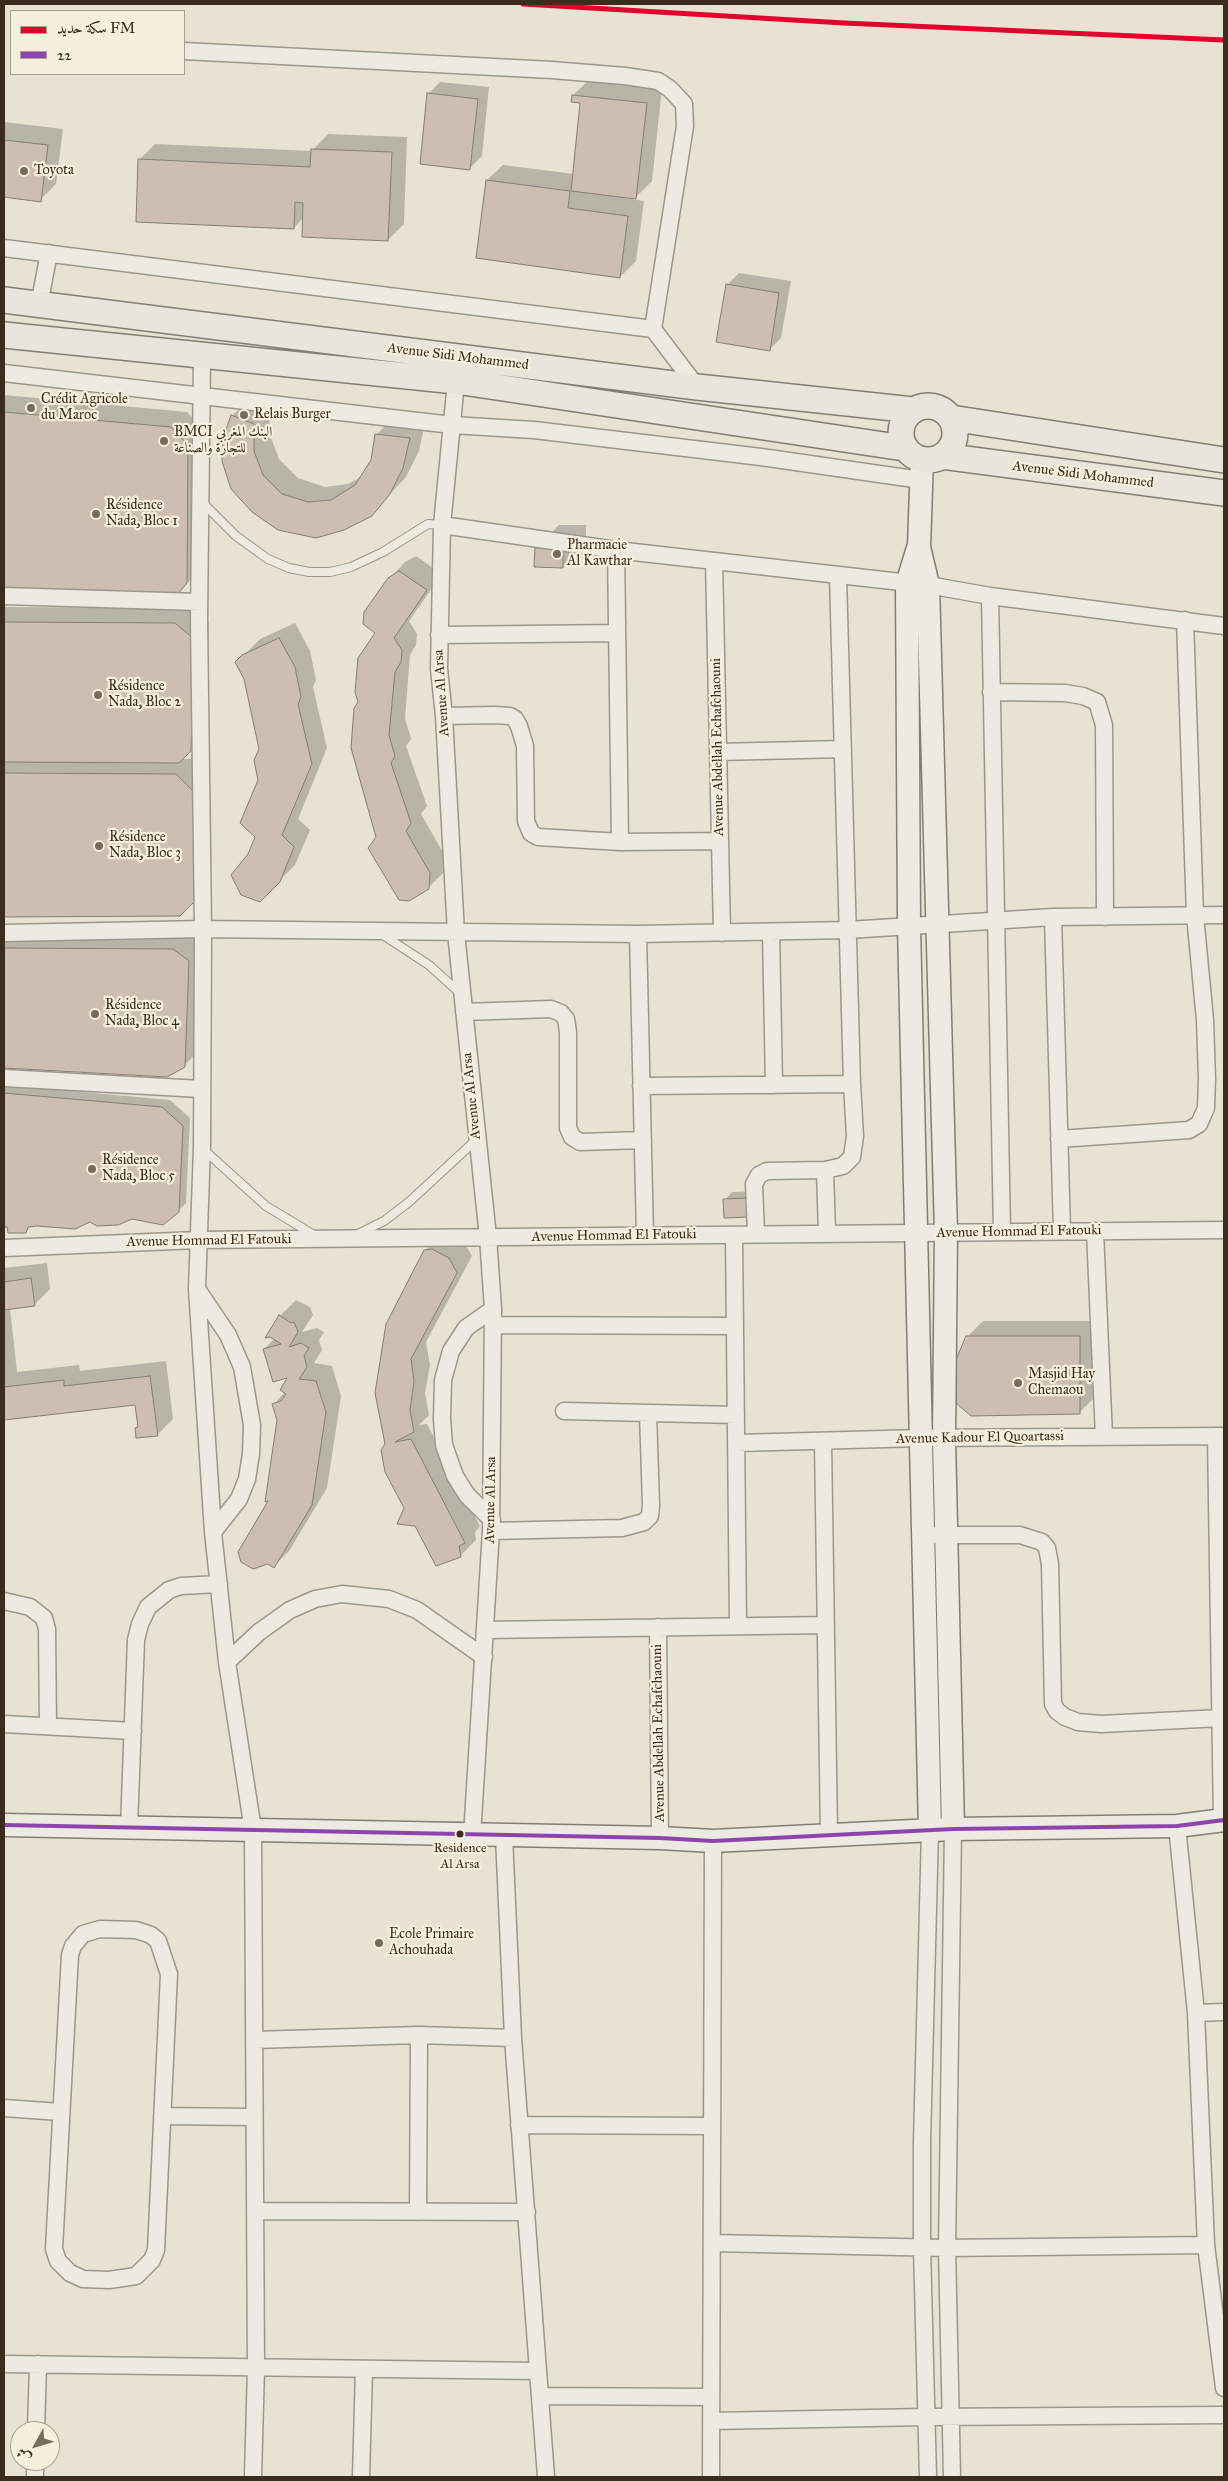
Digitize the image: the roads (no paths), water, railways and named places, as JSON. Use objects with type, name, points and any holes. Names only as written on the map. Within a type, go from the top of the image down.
[{"type":"main road","name":"Avenue Sidi Mohammed","points":[[4,300],[457,369],[922,461],[1224,493]]},
{"type":"main road","name":"Avenue Sidi Mohammed","points":[[4,335],[202,355],[457,369],[697,387],[913,410]]},
{"type":"main road","points":[[951,418],[955,432],[952,446],[922,461],[900,434],[903,420],[913,410],[926,406],[940,409],[951,418],[1224,460]]},
{"type":"street","points":[[185,50],[552,70],[625,76],[658,81],[670,89],[684,104],[685,126],[653,329]]},
{"type":"street","points":[[4,248],[653,329],[697,387]]},
{"type":"street","points":[[39,305],[49,253]]},
{"type":"street","points":[[202,355],[199,602],[203,929],[202,1147],[197,1288],[213,1532],[227,1662],[253,1830],[256,2368],[252,2477]]},
{"type":"street","name":"Avenue Al Arsa","points":[[457,369],[442,525],[439,669],[444,716],[456,933],[476,1140],[488,1237],[493,1317],[492,1525],[472,1836]]},
{"type":"street","points":[[4,372],[452,425],[534,430],[751,455],[922,461],[908,926],[917,1233],[930,1830],[922,2248],[928,2477]]},
{"type":"street","points":[[442,525],[616,550],[918,584],[990,596],[1224,626]]},
{"type":"street","points":[[616,550],[620,842]]},
{"type":"street","name":"Avenue Abdellah Echafchaouni","points":[[714,561],[722,932]]},
{"type":"street","points":[[756,1234],[754,1184],[759,1175],[767,1171],[825,1170],[843,1166],[852,1157],[855,1136],[838,576]]},
{"type":"street","points":[[918,584],[939,925],[946,1233],[944,1439],[953,1829],[947,2248],[952,2477]]},
{"type":"street","points":[[4,596],[199,602]]},
{"type":"street","points":[[990,596],[1002,1232]]},
{"type":"street","points":[[1059,1139],[1179,1132],[1199,1124],[1203,1117],[1208,1078],[1205,1020],[1195,915],[1185,620]]},
{"type":"street","points":[[439,636],[617,634]]},
{"type":"street","points":[[991,692],[1064,693],[1083,696],[1097,702],[1104,725],[1106,917]]},
{"type":"street","points":[[444,716],[495,715],[510,716],[515,719],[520,726],[525,746],[526,821],[531,832],[538,837],[552,840],[620,842],[720,841]]},
{"type":"street","points":[[718,752],[843,749]]},
{"type":"street","points":[[4,933],[203,929],[638,934],[848,930],[1053,917],[1224,915]]},
{"type":"street","points":[[1053,917],[1062,1231]]},
{"type":"street","points":[[771,932],[774,1084]]},
{"type":"street","points":[[638,934],[645,1236]]},
{"type":"street","points":[[464,1012],[551,1009],[562,1013],[566,1019],[568,1032],[568,1128],[572,1137],[580,1142],[643,1140]]},
{"type":"street","points":[[4,1078],[201,1089]]},
{"type":"street","points":[[641,1086],[852,1084]]},
{"type":"street","points":[[825,1170],[828,1234]]},
{"type":"street","name":"Avenue Hommad El Fatouki","points":[[4,1248],[199,1240],[1224,1230]]},
{"type":"street","points":[[1096,1231],[1104,1436]]},
{"type":"street","points":[[734,1235],[738,1626]]},
{"type":"street","points":[[197,1288],[228,1335],[242,1367],[252,1425],[251,1454],[247,1479],[238,1499],[213,1532]]},
{"type":"street","points":[[648,1413],[651,1505],[650,1516],[644,1522],[622,1528],[492,1525],[454,1476],[444,1444],[442,1419],[443,1380],[451,1351],[466,1328],[493,1317],[735,1326]]},
{"type":"street","points":[[564,1412],[736,1415]]},
{"type":"street","points":[[4,1825],[472,1836],[660,1838],[713,1841],[953,1829],[1176,1826],[1223,1820],[1220,1436]]},
{"type":"street","name":"Avenue Kadour El Quoartassi","points":[[736,1444],[921,1438],[1220,1436]]},
{"type":"street","points":[[823,1442],[829,1834]]},
{"type":"street","points":[[924,1534],[1020,1535],[1042,1542],[1047,1548],[1050,1564],[1053,1704],[1057,1711],[1065,1717],[1078,1722],[1100,1724],[1221,1718]]},
{"type":"street","points":[[129,1827],[136,1640],[140,1624],[148,1607],[169,1590],[181,1586],[219,1584]]},
{"type":"street","points":[[227,1662],[259,1632],[290,1610],[314,1599],[342,1594],[389,1599],[417,1610],[484,1656]]},
{"type":"street","points":[[4,1601],[30,1607],[44,1618],[47,1629],[48,1726]]},
{"type":"street","points":[[486,1630],[826,1625]]},
{"type":"street","name":"Avenue Abdellah Echafchaouni","points":[[658,1627],[660,1838]]},
{"type":"street","points":[[4,1724],[133,1732]]},
{"type":"street","points":[[1176,1826],[1196,2013],[1206,2245],[1219,2298],[1224,2388]]},
{"type":"street","points":[[504,1836],[513,2038],[546,2477]]},
{"type":"street","points":[[711,2477],[713,1841]]},
{"type":"street","points":[[100,1929],[136,1930],[150,1935],[158,1941],[169,1974],[156,2250],[152,2260],[136,2276],[109,2280],[83,2279],[70,2273],[55,2256],[60,2112],[69,1967],[73,1946],[83,1934],[100,1929]]},
{"type":"street","points":[[1196,2013],[1224,2012]]},
{"type":"street","points":[[254,2040],[419,2035],[513,2038]]},
{"type":"street","points":[[418,2212],[419,2035]]},
{"type":"street","points":[[4,2108],[60,2112]]},
{"type":"street","points":[[162,2116],[254,2117]]},
{"type":"street","points":[[519,2125],[712,2126]]},
{"type":"street","points":[[255,2211],[527,2212]]},
{"type":"street","points":[[712,2242],[922,2248],[1206,2245]]},
{"type":"street","points":[[4,2364],[538,2371]]},
{"type":"street","points":[[36,2421],[38,2364]]},
{"type":"street","points":[[361,2477],[364,2370]]},
{"type":"street","points":[[540,2396],[710,2397]]},
{"type":"street","points":[[711,2421],[1224,2415]]},
{"type":"lane","points":[[200,500],[236,536],[268,559],[290,568],[309,572],[330,572],[351,567],[383,552],[428,524],[442,525]]},
{"type":"lane","points":[[376,931],[429,965],[462,995]]},
{"type":"lane","points":[[349,1239],[384,1221],[409,1202],[476,1140]]},
{"type":"lane","points":[[202,1147],[266,1206],[322,1239]]},
{"type":"rail line","name":"FM","points":[[523,4],[844,23],[1224,40]]},
{"type":"place","name":"Toyota","points":[[24,171]]},
{"type":"place","name":"Crédit Agricole du Maroc","points":[[31,408]]},
{"type":"place","name":"Relais Burger","points":[[244,415]]},
{"type":"place","name":"BMCI البنك المغربي للتجارة والصناعة","points":[[164,441]]},
{"type":"place","name":"Résidence Nada, Bloc 1","points":[[96,514]]},
{"type":"place","name":"Pharmacie Al Kawthar","points":[[557,554]]},
{"type":"place","name":"Résidence Nada, Bloc 2","points":[[98,695]]},
{"type":"place","name":"Résidence Nada, Bloc 3","points":[[99,846]]},
{"type":"place","name":"Résidence Nada, Bloc 4","points":[[95,1014]]},
{"type":"place","name":"Résidence Nada, Bloc 5","points":[[92,1169]]},
{"type":"place","name":"Masjid Hay Chemaou","points":[[1018,1383]]},
{"type":"place","name":"Residence Al Arsa","points":[[460,1834]]},
{"type":"place","name":"Ecole Primaire Achouhada","points":[[379,1943]]}]
